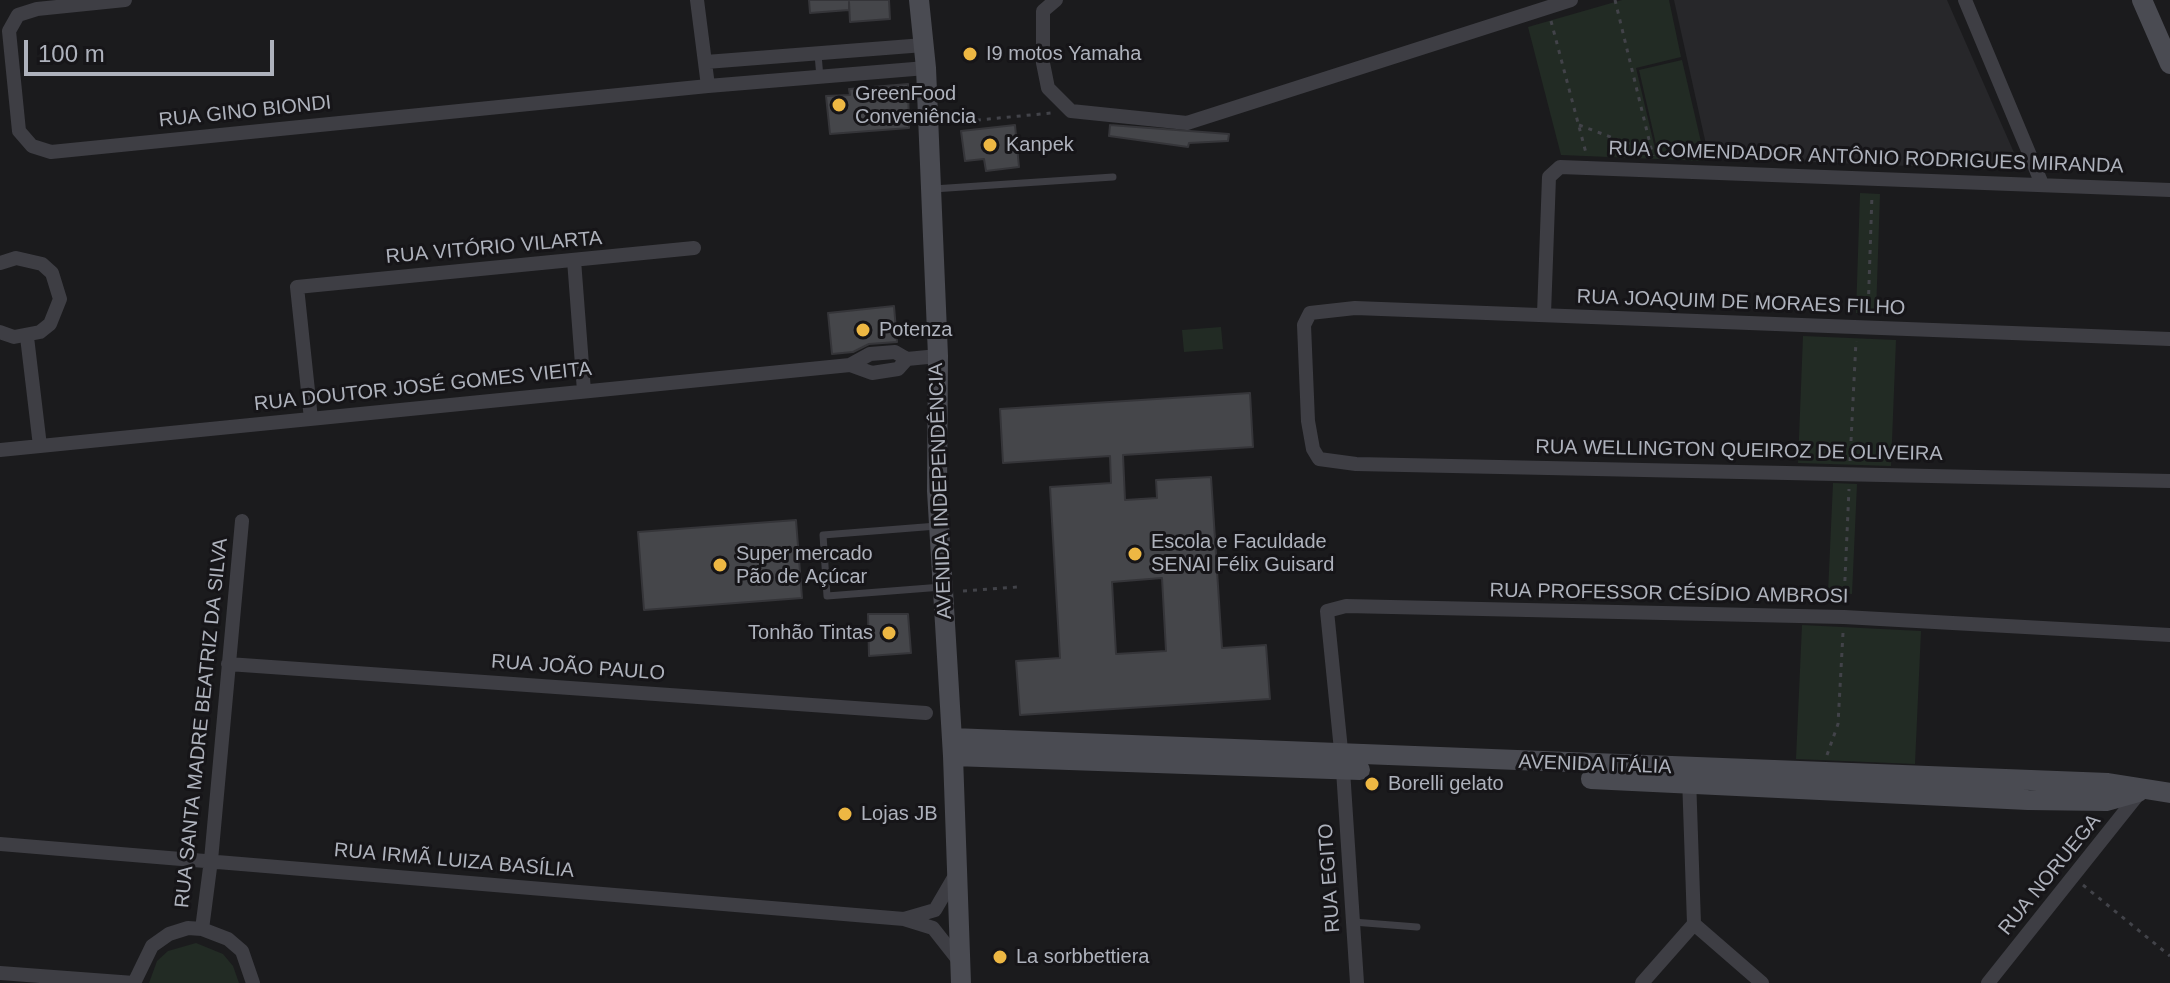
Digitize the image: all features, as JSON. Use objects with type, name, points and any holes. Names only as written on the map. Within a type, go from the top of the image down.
[{"type":"main road","name":"AVENIDA INDEPENDÊNCIA","points":[[919,0],[926,68],[938,356],[940,526],[953,747],[961,983]]},
{"type":"main road","points":[[2142,0],[2170,64]]},
{"type":"main road","name":"AVENIDA ITÁLIA","points":[[953,747],[1689,776],[2106,801],[2142,791]]},
{"type":"main road","name":"AVENIDA ITÁLIA","points":[[1689,776],[1820,774],[2108,783],[2142,791],[2170,793]]},
{"type":"street","name":"RUA GINO BIONDI","points":[[125,0],[37,9],[18,15],[9,31],[19,131],[32,146],[51,152],[708,86],[926,68]]},
{"type":"street","points":[[697,0],[708,86]]},
{"type":"street","points":[[1055,0],[1043,11],[1043,63],[1048,88],[1071,111],[1187,123],[1571,0]]},
{"type":"street","points":[[1965,0],[2042,184]]},
{"type":"street","points":[[706,62],[924,45]]},
{"type":"street","name":"RUA COMENDADOR ANTÔNIO RODRIGUES MIRANDA","points":[[1544,314],[1549,177],[1560,167],[2170,190]]},
{"type":"street","name":"RUA VITÓRIO VILARTA","points":[[311,419],[297,287],[694,248]]},
{"type":"street","points":[[0,263],[16,258],[30,259],[52,273],[58,285],[57,312],[40,332],[27,337],[0,332]]},
{"type":"street","points":[[574,260],[584,391]]},
{"type":"street","name":"RUA JOAQUIM DE MORAES FILHO","points":[[1313,449],[1308,421],[1304,325],[1310,313],[1355,308],[2170,339]]},
{"type":"street","points":[[27,337],[40,446]]},
{"type":"street","name":"RUA DOUTOR JOSÉ GOMES VIEITA","points":[[0,450],[850,365],[870,354],[895,352],[907,359],[938,356]]},
{"type":"street","name":"RUA WELLINGTON QUEIROZ DE OLIVEIRA","points":[[1313,449],[1319,459],[1356,464],[2170,481]]},
{"type":"street","name":"RUA SANTA MADRE BEATRIZ DA SILVA","points":[[202,929],[242,521]]},
{"type":"street","name":"RUA PROFESSOR CÉSÍDIO AMBROSI","points":[[1342,763],[1327,611],[1346,606],[1844,617],[2170,635]]},
{"type":"street","name":"RUA JOÃO PAULO","points":[[228,664],[926,713]]},
{"type":"street","name":"RUA EGITO","points":[[1342,763],[1357,983]]},
{"type":"street","points":[[1642,983],[1694,924],[1689,776]]},
{"type":"street","name":"RUA NORUEGA","points":[[1988,983],[2142,791]]},
{"type":"street","name":"RUA IRMÃ LUIZA BASÍLIA","points":[[0,844],[904,919],[933,928],[959,961]]},
{"type":"street","name":"RUA IRMÃ LUIZA BASÍLIA","points":[[904,919],[935,910],[956,874]]},
{"type":"street","points":[[1694,924],[1762,983]]},
{"type":"street","points":[[0,973],[134,983],[152,946],[169,934],[202,929],[228,939],[242,951],[253,983]]},
{"type":"lane","points":[[818,54],[820,78]]},
{"type":"lane","points":[[931,189],[1113,177]]},
{"type":"lane","points":[[940,526],[823,535],[827,596],[943,590]]},
{"type":"lane","points":[[1353,922],[1417,927]]},
{"type":"path","points":[[1615,0],[1657,171]]},
{"type":"path","points":[[1548,7],[1590,168]]},
{"type":"path","points":[[927,125],[1071,111]]},
{"type":"path","points":[[1579,125],[1653,153]]},
{"type":"path","points":[[1820,774],[1838,724],[1856,340],[1867,329],[1873,178]]},
{"type":"path","points":[[943,590],[1018,587]]},
{"type":"path","points":[[2073,877],[2170,956]]},
{"type":"shaded area","points":[[1622,0],[1669,0],[1681,57],[1636,68],[1657,157],[1702,146],[1705,161],[1561,155],[1528,27]]},
{"type":"shaded area","points":[[1674,0],[1947,0],[2015,155],[2011,170],[1709,158]]},
{"type":"shaded area","points":[[1682,60],[1701,142],[1658,153],[1639,70]]},
{"type":"shaded area","points":[[1860,193],[1880,194],[1876,314],[1856,313]]},
{"type":"shaded area","points":[[1221,327],[1223,349],[1184,352],[1182,330]]},
{"type":"shaded area","points":[[1803,336],[1896,340],[1891,466],[1798,463]]},
{"type":"shaded area","points":[[1833,483],[1857,484],[1852,594],[1828,593]]},
{"type":"shaded area","points":[[1802,625],[1921,631],[1915,764],[1796,759]]},
{"type":"shaded area","points":[[196,943],[223,954],[233,966],[239,983],[149,983],[157,961],[168,951]]},
{"type":"building","points":[[809,0],[889,0],[890,19],[850,22],[849,2],[849,10],[810,13]]},
{"type":"building","points":[[908,84],[909,128],[830,134],[826,96],[850,95],[849,89]]},
{"type":"building","name":"Kanpek","points":[[1015,125],[1019,167],[986,171],[984,159],[965,161],[961,131]]},
{"type":"building","points":[[1110,125],[1229,134],[1228,141],[1189,143],[1188,147],[1109,136]]},
{"type":"building","name":"Potenza","points":[[894,306],[897,342],[869,344],[853,352],[832,354],[828,313]]},
{"type":"building","name":"Escola e Faculdade SENAI Félix Guisard","points":[[1250,393],[1253,447],[1123,455],[1125,500],[1157,498],[1156,480],[1211,477],[1222,648],[1266,645],[1270,699],[1020,715],[1016,661],[1060,658],[1050,487],[1111,483],[1110,456],[1003,463],[1000,409]],"holes":[[[1162,578],[1166,651],[1116,654],[1112,582]]]},
{"type":"building","name":"Super mercado Pão de Açúcar","points":[[796,520],[802,598],[644,610],[638,532]]},
{"type":"building","name":"Tonhão Tintas","points":[[868,614],[908,614],[911,653],[869,656]]},
{"type":"place","name":"I9 motos Yamaha","points":[[970,54]]},
{"type":"place","name":"GreenFood Conveniência","points":[[839,105]]},
{"type":"place","name":"Kanpek","points":[[990,145]]},
{"type":"place","name":"Potenza","points":[[863,330]]},
{"type":"place","name":"Escola e Faculdade SENAI Félix Guisard","points":[[1135,554]]},
{"type":"place","name":"Super mercado Pão de Açúcar","points":[[720,565]]},
{"type":"place","name":"Tonhão Tintas","points":[[889,633]]},
{"type":"place","name":"Borelli gelato","points":[[1372,784]]},
{"type":"place","name":"Lojas JB","points":[[845,814]]},
{"type":"place","name":"La sorbbettiera","points":[[1000,957]]}]
